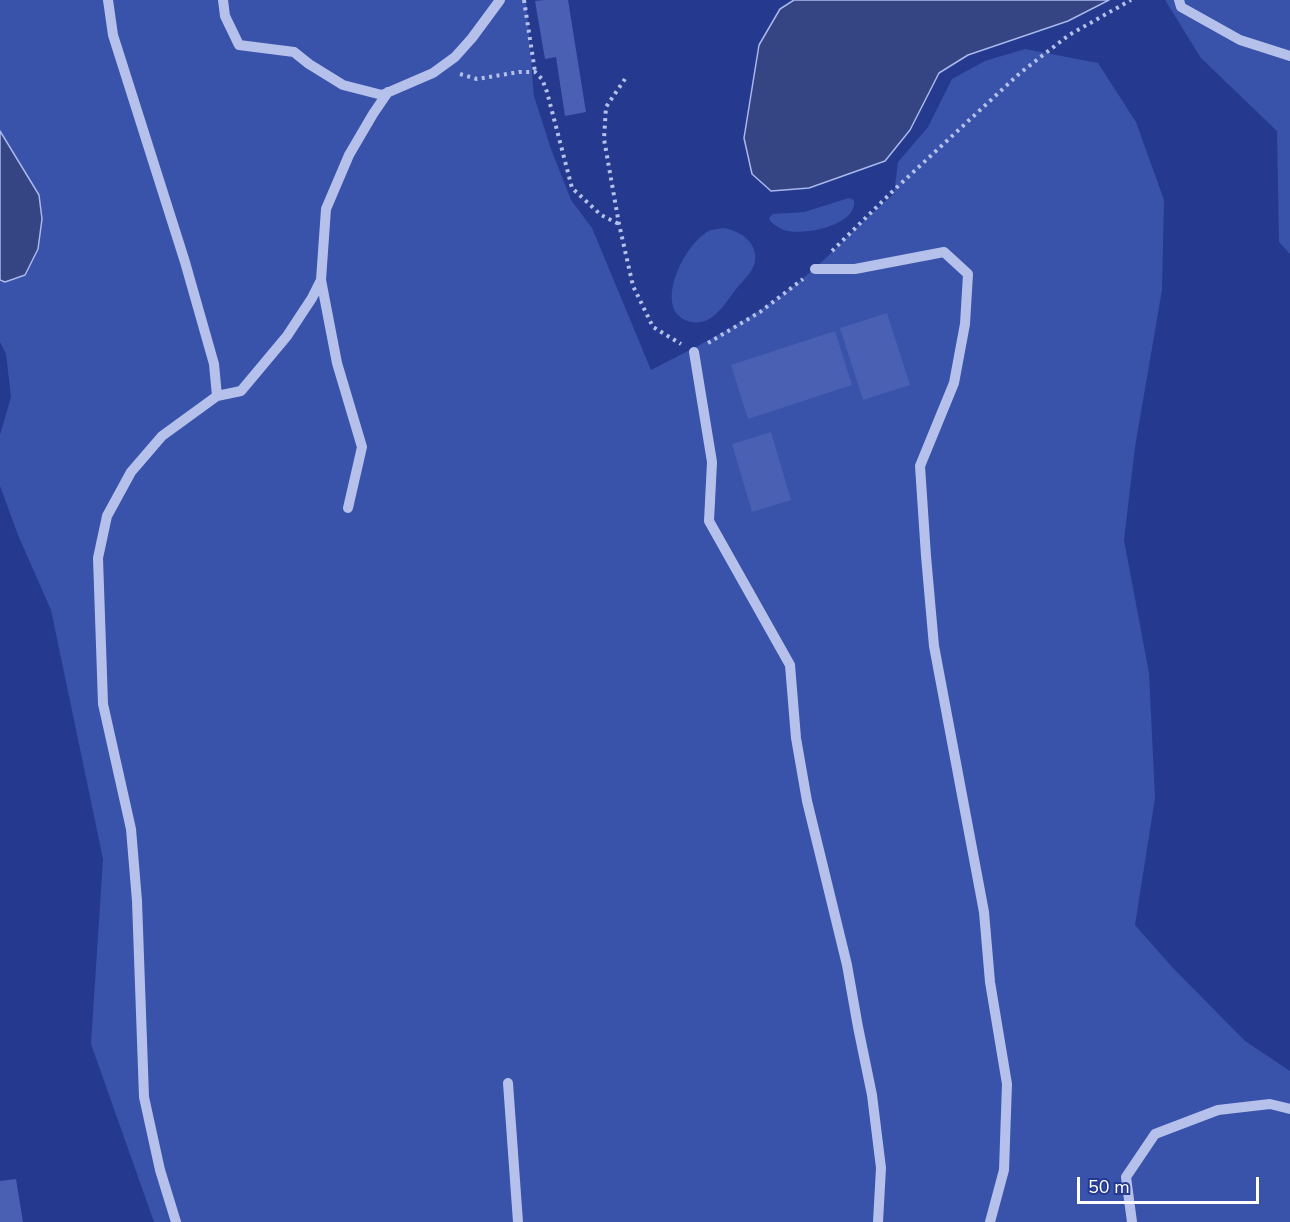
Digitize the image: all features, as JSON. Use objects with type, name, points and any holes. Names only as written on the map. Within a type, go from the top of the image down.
[{"type":"lane","points":[[108,0],[113,35],[214,364],[217,396]]},
{"type":"lane","points":[[223,0],[225,16],[239,45],[294,52],[343,85],[382,95],[436,71],[455,57],[500,0]]},
{"type":"lane","points":[[1179,0],[1181,7],[1240,40],[1290,56]]},
{"type":"lane","points":[[348,508],[362,447],[337,363],[327,301],[321,280],[326,209],[349,155],[388,92]]},
{"type":"lane","points":[[815,269],[855,269],[944,252],[968,274],[965,324],[954,382],[920,466],[934,646],[984,912],[990,982],[1007,1084],[1004,1170],[990,1222]]},
{"type":"lane","points":[[176,1222],[160,1170],[144,1097],[137,900],[131,829],[103,704],[98,558],[107,516],[131,472],[162,436],[217,396],[241,391],[288,336],[321,280]]},
{"type":"lane","points":[[694,352],[712,462],[709,521],[790,665],[796,738],[807,801],[847,965],[872,1095],[881,1168],[878,1222]]},
{"type":"lane","points":[[508,1083],[518,1222]]},
{"type":"lane","points":[[1132,1222],[1126,1177],[1155,1134],[1218,1110],[1270,1104],[1290,1109]]},
{"type":"path","points":[[524,0],[535,72],[542,79],[547,92],[572,188],[601,215],[619,224]]},
{"type":"path","points":[[626,79],[606,107],[604,139],[633,286],[653,327],[694,352],[760,312],[815,269],[895,189],[1020,73],[1069,35],[1131,0]]},
{"type":"path","points":[[436,71],[467,75],[477,79],[519,72],[535,72]]},
{"type":"shaded area","points":[[0,0],[526,0],[534,96],[551,149],[571,200],[592,228],[651,370],[728,330],[783,295],[894,194],[898,162],[928,127],[952,79],[985,61],[1025,49],[1098,63],[1136,122],[1164,200],[1162,290],[1135,447],[1124,540],[1149,673],[1155,798],[1135,925],[1172,967],[1245,1041],[1290,1071],[1290,1222],[154,1222],[91,1044],[103,859],[51,610],[18,535],[0,486],[0,435],[11,397],[6,354],[0,342]]},
{"type":"shaded area","points":[[794,0],[1109,0],[1068,21],[968,55],[939,73],[910,130],[885,161],[809,188],[771,191],[752,174],[744,138],[759,45],[780,9]]},
{"type":"shaded area","points":[[1165,0],[1290,0],[1290,254],[1279,242],[1277,131],[1201,58]]},
{"type":"shaded area","points":[[0,131],[39,195],[42,219],[38,249],[25,275],[5,282],[0,280]]},
{"type":"shaded area","points":[[849,198],[854,200],[853,209],[848,216],[840,222],[818,230],[796,232],[786,230],[779,228],[769,218],[773,214],[804,212]]},
{"type":"shaded area","points":[[724,228],[742,235],[751,243],[755,255],[754,266],[714,316],[702,322],[684,320],[673,307],[672,295],[678,269],[693,244],[702,235],[711,230]]},
{"type":"building","points":[[568,0],[586,112],[565,116],[556,57],[545,59],[535,1]]},
{"type":"building","points":[[887,313],[910,385],[863,400],[840,328]]},
{"type":"building","points":[[835,331],[852,385],[748,419],[731,365]]},
{"type":"building","points":[[771,432],[791,500],[752,512],[732,444]]},
{"type":"building","points":[[16,1179],[23,1222],[0,1222],[0,1181]]}]
